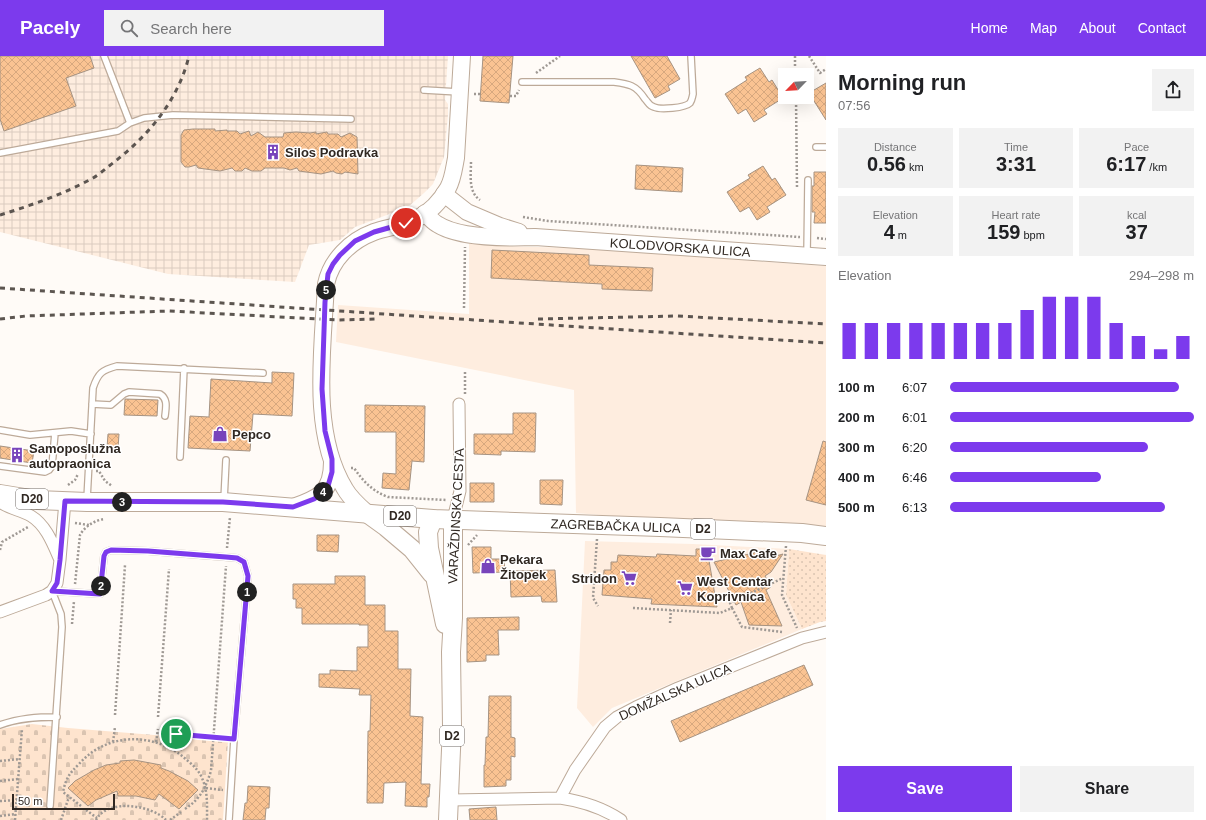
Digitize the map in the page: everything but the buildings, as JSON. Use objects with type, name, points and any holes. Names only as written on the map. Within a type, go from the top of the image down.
[{"type":"main road","points":[[435,577],[412,549],[357,505],[345,489],[332,459],[325,431],[322,389],[325,302],[328,274],[340,255],[355,241],[374,232],[406,223],[425,214],[438,202],[448,187],[453,175],[466,93],[462,56]]},
{"type":"main road","name":"KOLODVORSKA ULICA","points":[[444,194],[460,207],[476,216],[500,226],[536,237]]},
{"type":"main road","name":"KOLODVORSKA ULICA","points":[[425,214],[437,224],[457,232],[488,236],[516,238],[536,237],[826,257]]},
{"type":"main road","points":[[293,507],[314,499],[324,491],[331,479],[332,459]]},
{"type":"main road","name":"D20","points":[[0,494],[37,500],[226,510],[293,507],[433,519]]},
{"type":"main road","name":"D2","points":[[433,519],[453,519]]},
{"type":"main road","name":"VARAŽDINSKA CESTA","points":[[433,519],[429,525],[428,539],[430,558],[451,652]]},
{"type":"main road","name":"ZAGREBAČKA ULICA","points":[[453,519],[802,533],[826,536]]},
{"type":"main road","name":"VARAŽDINSKA CESTA","points":[[448,820],[452,726],[451,652],[453,618],[453,519]]},
{"type":"street","name":"VARAŽDINSKA CESTA","points":[[453,519],[460,491],[459,404]]},
{"type":"street","points":[[0,612],[46,596],[52,591],[57,583],[65,501]]},
{"type":"street","points":[[0,502],[30,516],[38,522],[47,534],[60,560]]},
{"type":"street","name":"DOMŽALSKA ULICA","points":[[560,798],[575,770],[605,727],[618,717],[678,688],[802,638],[826,632]]},
{"type":"street","points":[[450,800],[560,798],[574,800],[614,816],[620,820]]},
{"type":"lane","points":[[104,56],[130,123]]},
{"type":"lane","points":[[522,82],[614,82],[629,84],[637,88],[649,105],[655,108],[684,107],[692,100],[693,94],[691,56]]},
{"type":"lane","points":[[424,90],[466,93]]},
{"type":"lane","points":[[0,153],[118,131],[130,123],[144,118],[173,115],[350,119]]},
{"type":"lane","points":[[816,147],[826,147]]},
{"type":"lane","points":[[807,256],[808,180]]},
{"type":"lane","points":[[87,502],[93,388],[97,378],[104,370],[117,366],[264,373]]},
{"type":"lane","points":[[180,457],[184,368]]},
{"type":"lane","points":[[92,404],[111,404],[129,392],[160,394],[164,396],[166,401],[165,416]]},
{"type":"lane","points":[[0,430],[30,435],[71,431],[91,434]]},
{"type":"lane","points":[[0,466],[45,472],[49,470],[52,466],[55,433]]},
{"type":"lane","points":[[226,460],[226,510]]},
{"type":"lane","points":[[50,806],[62,627],[61,614],[52,591],[100,594],[104,556],[106,552],[111,550],[148,551],[226,557],[237,558],[244,562],[248,576],[234,739],[229,820]]},
{"type":"lane","points":[[0,724],[33,717],[57,717]]},
{"type":"path","points":[[795,56],[795,68]]},
{"type":"path","points":[[810,56],[820,73],[826,70]]},
{"type":"path","points":[[466,93],[480,94]]},
{"type":"path","points":[[466,93],[473,101]]},
{"type":"path","points":[[796,104],[797,190]]},
{"type":"path","points":[[472,155],[472,189],[476,197],[483,202]]},
{"type":"path","points":[[517,216],[548,221],[802,237]]},
{"type":"path","points":[[798,229],[798,237]]},
{"type":"path","points":[[813,238],[826,239]]},
{"type":"path","points":[[464,246],[464,308]]},
{"type":"path","points":[[459,404],[464,398],[465,372]]},
{"type":"path","points":[[351,468],[354,468],[369,487],[379,494],[388,497],[458,501]]},
{"type":"path","points":[[226,510],[227,551]]},
{"type":"path","points":[[83,524],[90,525]]},
{"type":"path","points":[[0,550],[2,542],[32,526]]},
{"type":"path","points":[[597,537],[593,598],[598,606]]},
{"type":"path","points":[[786,546],[782,595],[802,638]]},
{"type":"path","points":[[207,820],[206,788],[211,771],[226,564]]},
{"type":"path","points":[[115,714],[125,565]]},
{"type":"path","points":[[158,717],[170,569]]},
{"type":"path","points":[[782,632],[742,627],[730,603],[784,578]]},
{"type":"path","points":[[633,608],[720,613],[732,608]]},
{"type":"path","points":[[670,610],[670,623]]},
{"type":"path","points":[[790,629],[797,626]]},
{"type":"path","points":[[15,820],[22,719]]},
{"type":"path","points":[[113,742],[114,727]]},
{"type":"path","points":[[156,742],[158,730]]},
{"type":"path","points":[[176,734],[234,739]]},
{"type":"path","points":[[82,806],[63,792],[66,779],[84,758],[102,746],[113,742],[134,739],[165,744],[181,754],[196,768],[206,788]]},
{"type":"path","points":[[0,761],[20,759]]},
{"type":"path","points":[[0,781],[18,779]]},
{"type":"path","points":[[206,788],[225,790]]},
{"type":"path","points":[[185,809],[196,802],[206,788]]},
{"type":"path","points":[[61,820],[69,796]]},
{"type":"path","points":[[0,801],[17,800]]},
{"type":"path","points":[[86,810],[96,819],[106,810],[127,806],[141,807],[154,811],[166,820]]},
{"type":"path","points":[[170,820],[181,812]]},
{"type":"path","points":[[0,816],[16,814]]},
{"type":"shaded area","points":[[0,56],[448,56],[445,100],[448,104],[448,115],[444,157],[433,184],[408,207],[355,227],[340,240],[309,245],[295,282],[168,274],[0,232]]},
{"type":"shaded area","points":[[469,243],[496,246],[576,248],[826,266],[826,528],[648,519],[576,513],[574,390],[336,342],[338,305],[469,314]]},
{"type":"shaded area","points":[[585,541],[693,544],[789,549],[786,595],[802,629],[612,708],[593,727],[577,708]]},
{"type":"green space","points":[[789,549],[826,555],[826,621],[802,629],[786,595]]},
{"type":"green space","points":[[32,724],[228,741],[223,820],[0,820],[0,729]]},
{"type":"railway","points":[[0,215],[48,199],[82,184],[98,175],[126,152],[150,129],[169,103],[184,72],[189,56]]},
{"type":"railway","points":[[0,288],[826,343]]},
{"type":"railway","points":[[0,319],[26,316],[169,311],[337,320],[375,319]]},
{"type":"railway","points":[[538,319],[677,316],[826,324]]},
{"type":"place","name":"Silos Podravka","points":[[273,152]]},
{"type":"place","name":"Pepco","points":[[220,434]]},
{"type":"place","name":"Samoposlužna autopraonica","points":[[17,455]]},
{"type":"place","name":"Max Cafe","points":[[708,553]]},
{"type":"place","name":"Pekara Žitopek","points":[[488,566]]},
{"type":"place","name":"Stridon","points":[[629,578]]},
{"type":"place","name":"West Centar Koprivnica","points":[[685,588]]},
{"type":"route","points":[[176,734],[234,739],[248,576],[244,562],[237,558],[226,557],[148,551],[111,550],[106,552],[104,556],[100,594],[52,591],[57,583],[65,501],[223,502],[293,507],[308,502],[320,495],[328,486],[332,472],[332,459],[325,431],[322,389],[323,337],[326,284],[328,274],[340,255],[355,241],[374,232],[406,223]]}]
